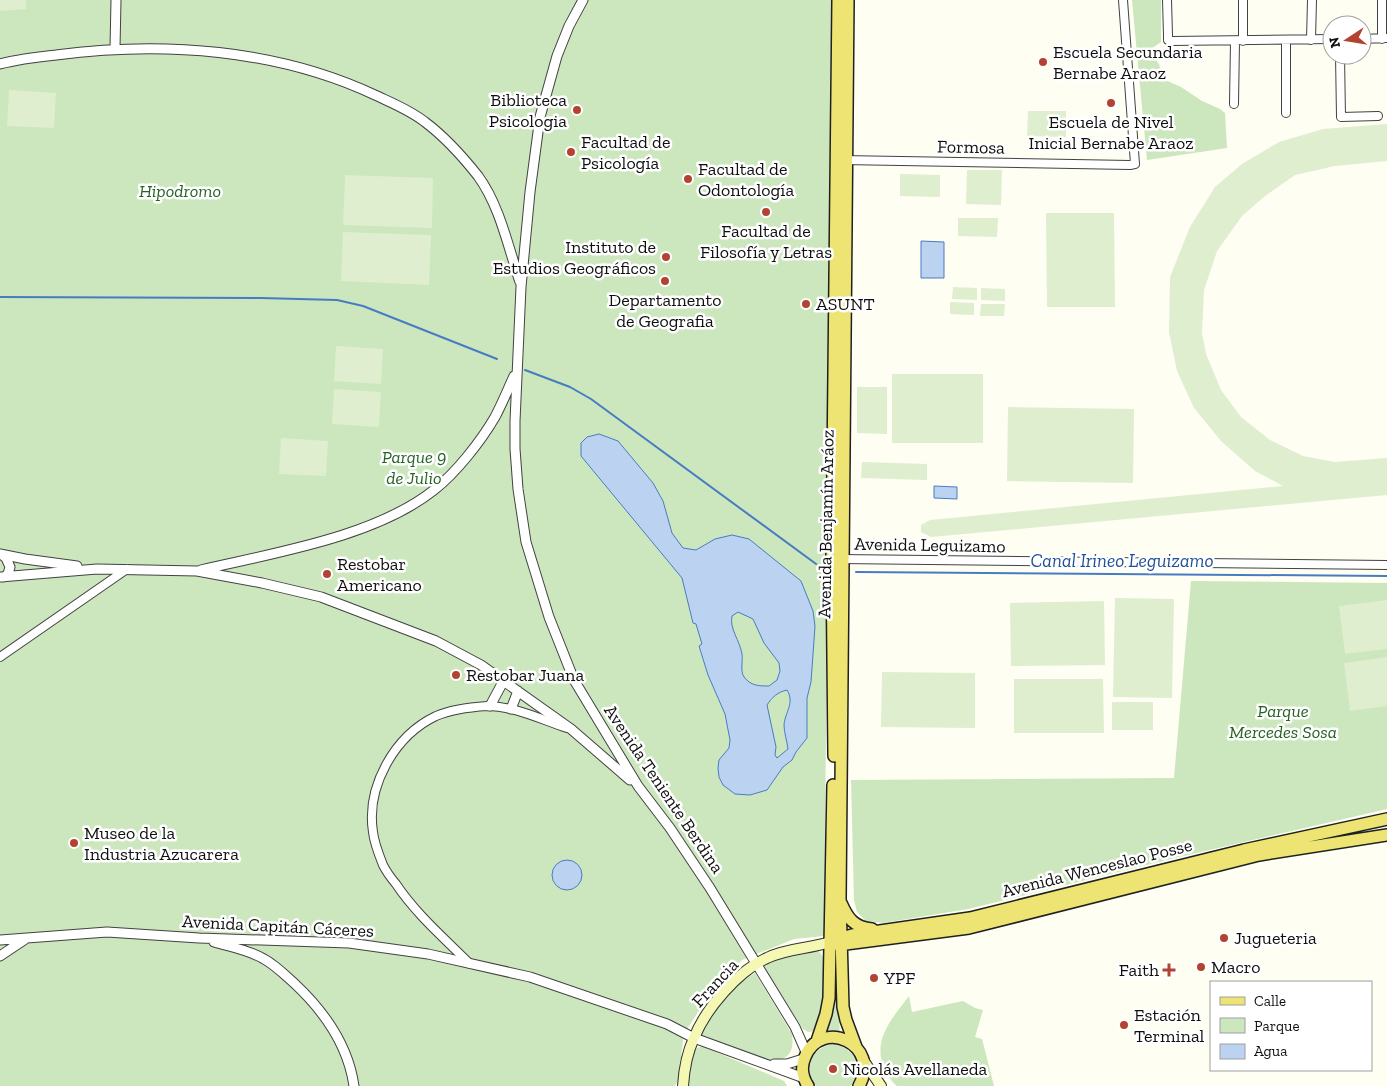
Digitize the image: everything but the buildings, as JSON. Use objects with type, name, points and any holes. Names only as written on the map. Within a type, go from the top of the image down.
[{"type":"main road","name":"Avenida Benjamín Aráoz","points":[[838,0],[841,160],[834,760],[837,942],[846,1020],[863,1060]]},
{"type":"main road","name":"Avenida Benjamín Aráoz","points":[[841,160],[848,0]]},
{"type":"main road","name":"Avenida Benjamín Aráoz","points":[[810,1049],[826,1014],[837,942],[840,900],[837,559]]},
{"type":"main road","name":"Avenida Wenceslao Posse","points":[[816,946],[881,931],[970,918],[1244,850],[1387,819]]},
{"type":"main road","points":[[837,942],[860,942],[969,928],[1259,855],[1387,835]]},
{"type":"main road","points":[[840,900],[846,914],[854,924],[863,928],[881,931]]},
{"type":"main road","points":[[841,977],[848,955],[860,942]]},
{"type":"main road","name":"Francia","points":[[683,1086],[688,1053],[702,1021],[717,1001],[736,981],[756,964],[768,957],[794,949],[816,946]]},
{"type":"main road","points":[[805,1083],[802,1069],[810,1049],[833,1037],[849,1041],[856,1047]]},
{"type":"main road","points":[[859,1086],[863,1077],[863,1060]]},
{"type":"main road","points":[[863,1060],[881,1086]]},
{"type":"street","points":[[115,48],[116,0]]},
{"type":"street","name":"Avenida Teniente Berdina","points":[[583,0],[569,26],[557,56],[540,117],[530,192],[521,287],[514,449],[525,533],[549,617],[574,680],[638,786],[700,872],[797,1031],[805,1039],[810,1049]]},
{"type":"street","name":"Formosa","points":[[841,160],[1135,164],[1122,0]]},
{"type":"street","points":[[1167,0],[1168,40],[1322,40]]},
{"type":"street","points":[[1234,104],[1244,0]]},
{"type":"street","points":[[1312,0],[1312,40]]},
{"type":"street","points":[[1372,39],[1385,38],[1382,0]]},
{"type":"street","points":[[1286,40],[1286,113]]},
{"type":"street","points":[[0,64],[16,60],[115,48],[151,48],[229,53],[288,64],[350,83],[400,106],[433,128],[454,148],[479,178],[497,212],[521,287]]},
{"type":"street","points":[[1340,65],[1341,117],[1378,116]]},
{"type":"street","points":[[197,571],[340,536],[408,508],[435,489],[463,461],[494,418],[516,371]]},
{"type":"street","points":[[0,554],[25,560],[97,569]]},
{"type":"street","points":[[0,554],[6,558],[10,568],[8,574],[2,577]]},
{"type":"street","name":"Avenida Leguizamo","points":[[837,559],[1387,565]]},
{"type":"street","points":[[2,577],[97,569],[197,571],[321,597],[354,608],[436,641],[464,655],[504,680],[570,729],[638,786]]},
{"type":"street","points":[[0,658],[127,569]]},
{"type":"street","points":[[490,706],[504,680]]},
{"type":"street","points":[[511,709],[518,691]]},
{"type":"street","points":[[470,964],[406,899],[384,866],[373,833],[372,809],[377,785],[387,762],[402,743],[418,728],[436,716],[458,710],[490,706],[511,709],[570,729]]},
{"type":"street","name":"Avenida Capitán Cáceres","points":[[0,940],[24,940],[107,932],[199,938],[349,943],[428,954],[530,977],[667,1024],[694,1038],[764,1064],[805,1083]]},
{"type":"street","points":[[199,938],[263,958],[302,990],[328,1020],[339,1038],[348,1057],[354,1086]]},
{"type":"street","points":[[0,956],[24,940]]},
{"type":"street","points":[[764,1064],[781,1065],[810,1049]]},
{"type":"green space","name":"Parque 9 de Julio","points":[[0,0],[833,0],[824,936],[794,939],[742,960],[712,990],[684,1034],[678,1080],[675,1086],[0,1086]]},
{"type":"green space","points":[[0,0],[26,0],[26,9],[0,11]]},
{"type":"green space","points":[[1132,0],[1161,0],[1161,42],[1151,49],[1153,56],[1159,64],[1163,79],[1181,87],[1225,113],[1227,148],[1147,160]]},
{"type":"green space","points":[[9,90],[56,93],[54,128],[7,126]]},
{"type":"green space","points":[[1028,111],[1066,111],[1066,137],[1027,136]]},
{"type":"green space","points":[[1387,124],[1387,161],[1335,166],[1295,175],[1265,196],[1242,216],[1217,251],[1204,290],[1202,333],[1206,354],[1221,390],[1241,417],[1270,440],[1303,456],[1335,462],[1387,458],[1387,495],[931,537],[921,532],[921,525],[930,520],[1283,486],[1255,471],[1221,441],[1194,408],[1177,371],[1169,332],[1170,277],[1190,227],[1215,187],[1242,164],[1279,142],[1323,129]]},
{"type":"green space","points":[[967,170],[1002,170],[1001,205],[966,204]]},
{"type":"green space","points":[[900,174],[940,175],[940,197],[900,196]]},
{"type":"green space","points":[[345,175],[433,178],[432,228],[343,225]]},
{"type":"green space","points":[[1046,213],[1114,213],[1115,307],[1047,307]]},
{"type":"green space","points":[[958,218],[998,218],[997,237],[958,236]]},
{"type":"green space","points":[[343,232],[431,235],[429,285],[341,281]]},
{"type":"green space","points":[[953,287],[977,288],[977,300],[952,299]]},
{"type":"green space","points":[[981,288],[1005,289],[1005,301],[981,300]]},
{"type":"green space","points":[[950,302],[974,303],[974,315],[950,314]]},
{"type":"green space","points":[[981,304],[1005,304],[1004,316],[980,316]]},
{"type":"green space","points":[[336,346],[383,349],[381,384],[334,381]]},
{"type":"green space","points":[[892,374],[983,374],[983,443],[892,443]]},
{"type":"green space","points":[[857,387],[887,387],[887,434],[857,433]]},
{"type":"green space","points":[[334,389],[381,392],[379,427],[332,424]]},
{"type":"green space","points":[[1008,407],[1134,409],[1133,483],[1007,481]]},
{"type":"green space","points":[[281,438],[328,441],[326,476],[279,474]]},
{"type":"green space","points":[[862,462],[927,464],[927,480],[861,478]]},
{"type":"green space","name":"Parque Mercedes Sosa","points":[[1191,581],[1387,583],[1387,809],[1175,858],[968,909],[883,923],[866,921],[857,912],[854,900],[851,780],[1174,778]]},
{"type":"green space","points":[[1115,598],[1174,599],[1172,698],[1113,697]]},
{"type":"green space","points":[[1387,600],[1387,649],[1345,654],[1339,606]]},
{"type":"green space","points":[[1104,601],[1105,665],[1011,666],[1010,603]]},
{"type":"green space","points":[[1387,657],[1387,706],[1350,711],[1344,663]]},
{"type":"green space","points":[[882,672],[975,673],[975,728],[881,727]]},
{"type":"green space","points":[[1014,679],[1103,679],[1104,733],[1014,733]]},
{"type":"green space","points":[[1112,702],[1153,702],[1153,730],[1112,730]]},
{"type":"green space","points":[[814,950],[819,951],[823,957],[824,1000],[815,1031],[808,1032],[803,1029],[765,968],[766,963],[782,957]]},
{"type":"green space","points":[[835,956],[840,1034],[825,1033]]},
{"type":"green space","points":[[755,973],[792,1034],[792,1046],[789,1054],[776,1060],[767,1059],[699,1035],[729,993]]},
{"type":"green space","points":[[909,996],[912,1012],[963,1001],[983,1010],[975,1037],[982,1039],[994,1086],[897,1086],[893,1082],[885,1070],[880,1049],[885,1030]]},
{"type":"green space","points":[[834,1044],[848,1050],[856,1060],[857,1072],[855,1079],[851,1086],[816,1086],[810,1073],[811,1060],[820,1049]]},
{"type":"green space","points":[[702,1046],[784,1081],[787,1086],[688,1086],[693,1050]]},
{"type":"water","points":[[921,241],[944,242],[944,278],[921,278]]},
{"type":"water","points":[[599,434],[618,441],[653,483],[663,501],[672,533],[683,548],[696,550],[715,539],[732,535],[749,539],[801,581],[813,611],[815,626],[811,682],[807,698],[807,738],[792,760],[783,767],[767,790],[750,795],[735,794],[723,785],[719,777],[719,760],[729,748],[730,740],[725,714],[708,675],[699,646],[702,644],[696,624],[693,623],[682,578],[581,456],[581,443],[587,437]],"holes":[[[738,612],[753,619],[764,643],[779,663],[780,671],[777,680],[769,686],[752,684],[743,675],[742,654],[731,621],[732,616]],[[787,690],[790,703],[784,731],[788,749],[777,758],[767,705],[776,695]]]},
{"type":"water","points":[[934,486],[957,487],[957,499],[934,498]]},
{"type":"water","points":[[567,860],[578,864],[582,875],[578,886],[567,890],[556,886],[552,875],[556,864]]},
{"type":"waterway","points":[[0,297],[337,300],[363,306],[497,359]]},
{"type":"waterway","points":[[525,370],[570,387],[591,399],[827,572]]},
{"type":"waterway","name":"Canal Irineo Leguizamo","points":[[856,572],[1387,576]]},
{"type":"place","name":"Escuela Secundaria Bernabe Araoz","points":[[1043,62]]},
{"type":"place","name":"Escuela de Nivel Inicial Bernabe Araoz","points":[[1111,103]]},
{"type":"place","name":"Biblioteca Psicologia","points":[[577,110]]},
{"type":"place","name":"Facultad de Psicología","points":[[571,152]]},
{"type":"place","name":"Facultad de Odontología","points":[[688,179]]},
{"type":"place","name":"Facultad de Filosofía y Letras","points":[[766,212]]},
{"type":"place","name":"Instituto de Estudios Geográficos","points":[[666,257]]},
{"type":"place","name":"Departamento de Geografia","points":[[665,281]]},
{"type":"place","name":"ASUNT","points":[[806,304]]},
{"type":"place","name":"Restobar Americano","points":[[327,574]]},
{"type":"place","name":"Restobar Juana","points":[[456,675]]},
{"type":"place","name":"Museo de la Industria Azucarera","points":[[74,843]]},
{"type":"place","name":"Jugueteria","points":[[1224,938]]},
{"type":"place","name":"Macro","points":[[1201,967]]},
{"type":"place","name":"Faith","points":[[1169,970]]},
{"type":"place","name":"YPF","points":[[874,978]]},
{"type":"place","name":"Estación Terminal","points":[[1124,1025]]},
{"type":"place","name":"Nicolás Avellaneda","points":[[833,1069]]},
{"type":"park label","name":"Hipodromo","points":[[180,191]]}]
